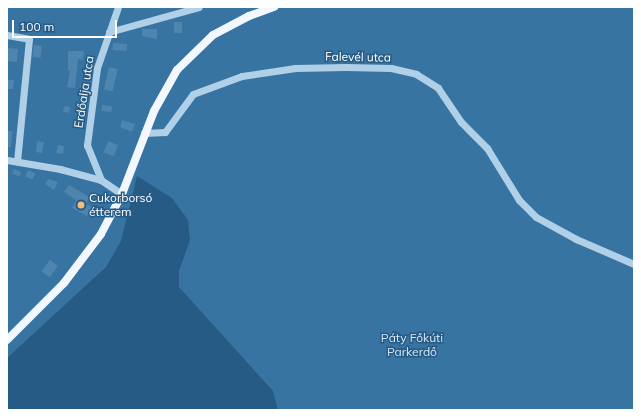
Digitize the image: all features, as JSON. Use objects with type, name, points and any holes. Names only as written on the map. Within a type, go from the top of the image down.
[{"type":"main road","points":[[7,340],[83,260],[101,234],[122,194],[144,133],[164,91],[189,56],[224,28],[274,7]]},
{"type":"street","name":"Erdőalja utca","points":[[101,180],[87,145],[97,68],[118,7]]},
{"type":"street","points":[[109,32],[199,7]]},
{"type":"street","points":[[7,35],[29,39],[18,161]]},
{"type":"street","name":"Falevél utca","points":[[144,133],[156,134],[165,132],[185,101],[193,94],[242,76],[295,68],[346,67],[392,68],[416,74],[438,88],[461,122],[487,148],[520,200],[536,217],[576,239],[634,264]]},
{"type":"street","points":[[7,160],[18,161],[101,180],[122,194]]},
{"type":"green space","name":"Páty Főkúti Parkerdő","points":[[7,7],[634,7],[634,410],[278,410],[273,391],[179,287],[179,271],[190,240],[188,220],[172,198],[137,176],[121,241],[106,267],[7,358]]},
{"type":"building","points":[[174,22],[182,22],[182,33],[174,33]]},
{"type":"building","points":[[142,29],[157,29],[157,39],[142,36]]},
{"type":"building","points":[[113,43],[127,44],[126,51],[113,50]]},
{"type":"building","points":[[34,45],[42,46],[40,58],[33,57]]},
{"type":"building","points":[[7,48],[18,49],[17,62],[7,61]]},
{"type":"building","points":[[68,51],[84,51],[83,60],[78,59],[75,88],[67,87],[70,71],[68,70]]},
{"type":"building","points":[[109,67],[118,69],[113,91],[104,89]]},
{"type":"building","points":[[7,80],[14,80],[13,89],[7,89]]},
{"type":"building","points":[[102,105],[112,106],[111,112],[101,111]]},
{"type":"building","points":[[64,106],[70,107],[69,113],[63,112]]},
{"type":"building","points":[[122,120],[135,124],[132,132],[120,127]]},
{"type":"building","points":[[7,131],[12,131],[11,147],[7,147]]},
{"type":"building","points":[[37,141],[44,142],[42,153],[36,152]]},
{"type":"building","points":[[108,141],[118,145],[114,156],[104,152]]},
{"type":"building","points":[[58,145],[64,146],[63,154],[56,153]]},
{"type":"building","points":[[14,169],[21,172],[19,177],[12,174]]},
{"type":"building","points":[[28,170],[35,173],[33,180],[25,176]]},
{"type":"building","points":[[48,179],[58,182],[54,190],[45,184]]},
{"type":"building","name":"Cukorborsó étterem","points":[[69,185],[89,197],[86,204],[92,207],[87,216],[72,208],[76,200],[64,192]]},
{"type":"building","points":[[50,260],[58,266],[50,277],[42,271]]},
{"type":"place","name":"Cukorborsó étterem","points":[[81,205]]}]
